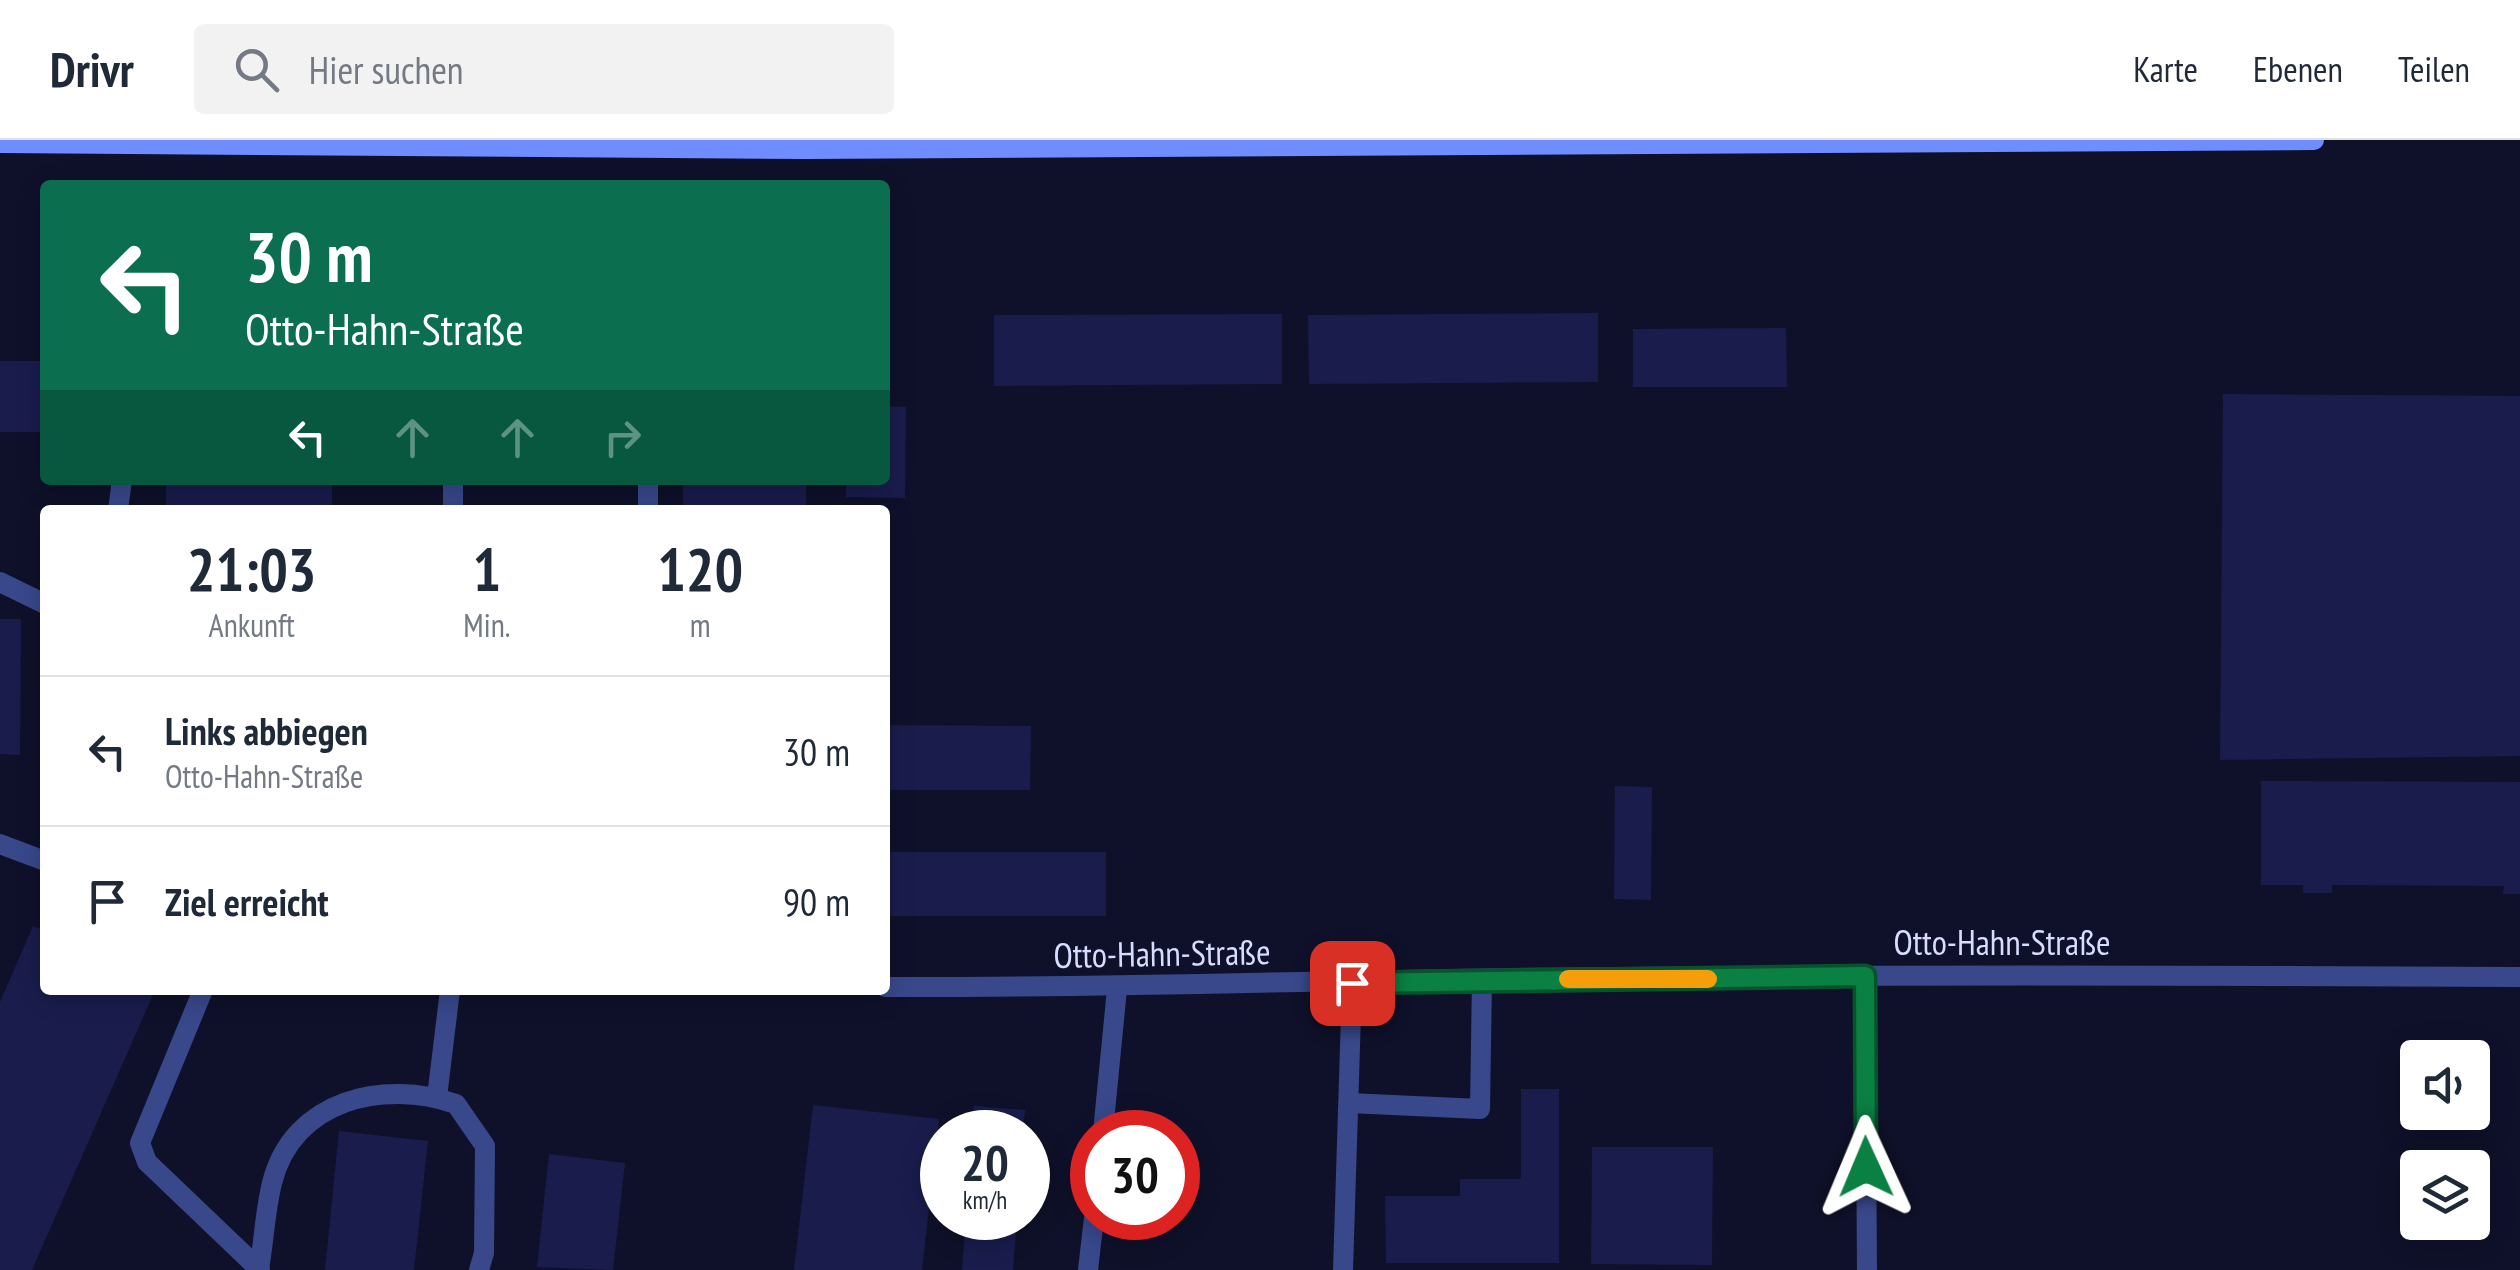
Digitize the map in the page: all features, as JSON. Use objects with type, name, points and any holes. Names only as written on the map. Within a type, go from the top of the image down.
[{"type":"main road","points":[[0,143],[339,142],[824,149],[2314,140]]},
{"type":"street","points":[[0,582],[40,602]]},
{"type":"street","points":[[0,844],[40,860]]},
{"type":"street","points":[[1865,976],[1867,1270]]},
{"type":"street","name":"Otto-Hahn-Straße","points":[[890,986],[1117,989],[1482,979],[1865,976],[2520,978]]},
{"type":"street","points":[[1349,1103],[1480,1109],[1482,979]]},
{"type":"street","points":[[1343,1270],[1352,983]]},
{"type":"street","points":[[1105,1110],[1117,989]]},
{"type":"street","points":[[201,995],[140,1142],[147,1162],[260,1270]]},
{"type":"street","points":[[437,1097],[449,995]]},
{"type":"street","points":[[260,1270],[272,1181],[304,1128],[328,1108],[351,1098],[398,1091],[456,1104],[485,1146],[485,1235],[479,1270]]},
{"type":"street","points":[[1088,1270],[1091,1240]]},
{"type":"building","points":[[1598,313],[1598,382],[1309,384],[1308,315]]},
{"type":"building","points":[[1282,314],[1282,384],[994,386],[994,315]]},
{"type":"building","points":[[1786,328],[1787,387],[1633,387],[1633,329]]},
{"type":"building","points":[[0,361],[40,361],[40,432],[0,432]]},
{"type":"building","points":[[2223,394],[2520,396],[2520,756],[2220,760]]},
{"type":"building","points":[[890,406],[906,407],[905,498],[846,497],[846,485],[890,485]]},
{"type":"building","points":[[166,485],[332,485],[332,505],[166,505]]},
{"type":"building","points":[[683,485],[806,485],[806,505],[683,505]]},
{"type":"building","points":[[0,619],[21,619],[20,755],[0,754]]},
{"type":"building","points":[[890,725],[1031,726],[1030,790],[890,790]]},
{"type":"building","points":[[2261,781],[2520,782],[2520,894],[2503,894],[2504,886],[2332,885],[2332,893],[2303,893],[2303,885],[2261,885]]},
{"type":"building","points":[[1615,786],[1652,787],[1651,900],[1614,899]]},
{"type":"building","points":[[890,852],[1106,852],[1106,916],[890,916]]},
{"type":"building","points":[[33,926],[40,929],[40,995],[153,995],[32,1270],[0,1270],[0,1002]]},
{"type":"building","points":[[1521,1089],[1559,1089],[1559,1263],[1386,1263],[1385,1196],[1460,1196],[1460,1179],[1521,1179]]},
{"type":"building","points":[[813,1105],[920,1117],[920,1240],[925,1240],[922,1270],[794,1270]]},
{"type":"building","points":[[974,1106],[1025,1110],[974,1110]]},
{"type":"building","points":[[339,1131],[428,1141],[414,1270],[325,1270]]},
{"type":"building","points":[[1592,1147],[1713,1147],[1712,1265],[1591,1264]]},
{"type":"building","points":[[549,1154],[625,1163],[613,1270],[537,1267]]},
{"type":"building","points":[[964,1240],[1015,1240],[1013,1270],[962,1270]]},
{"type":"slow traffic","points":[[1568,979],[1708,979]]},
{"type":"route","points":[[1352,983],[1865,976],[1866,1167]]}]
